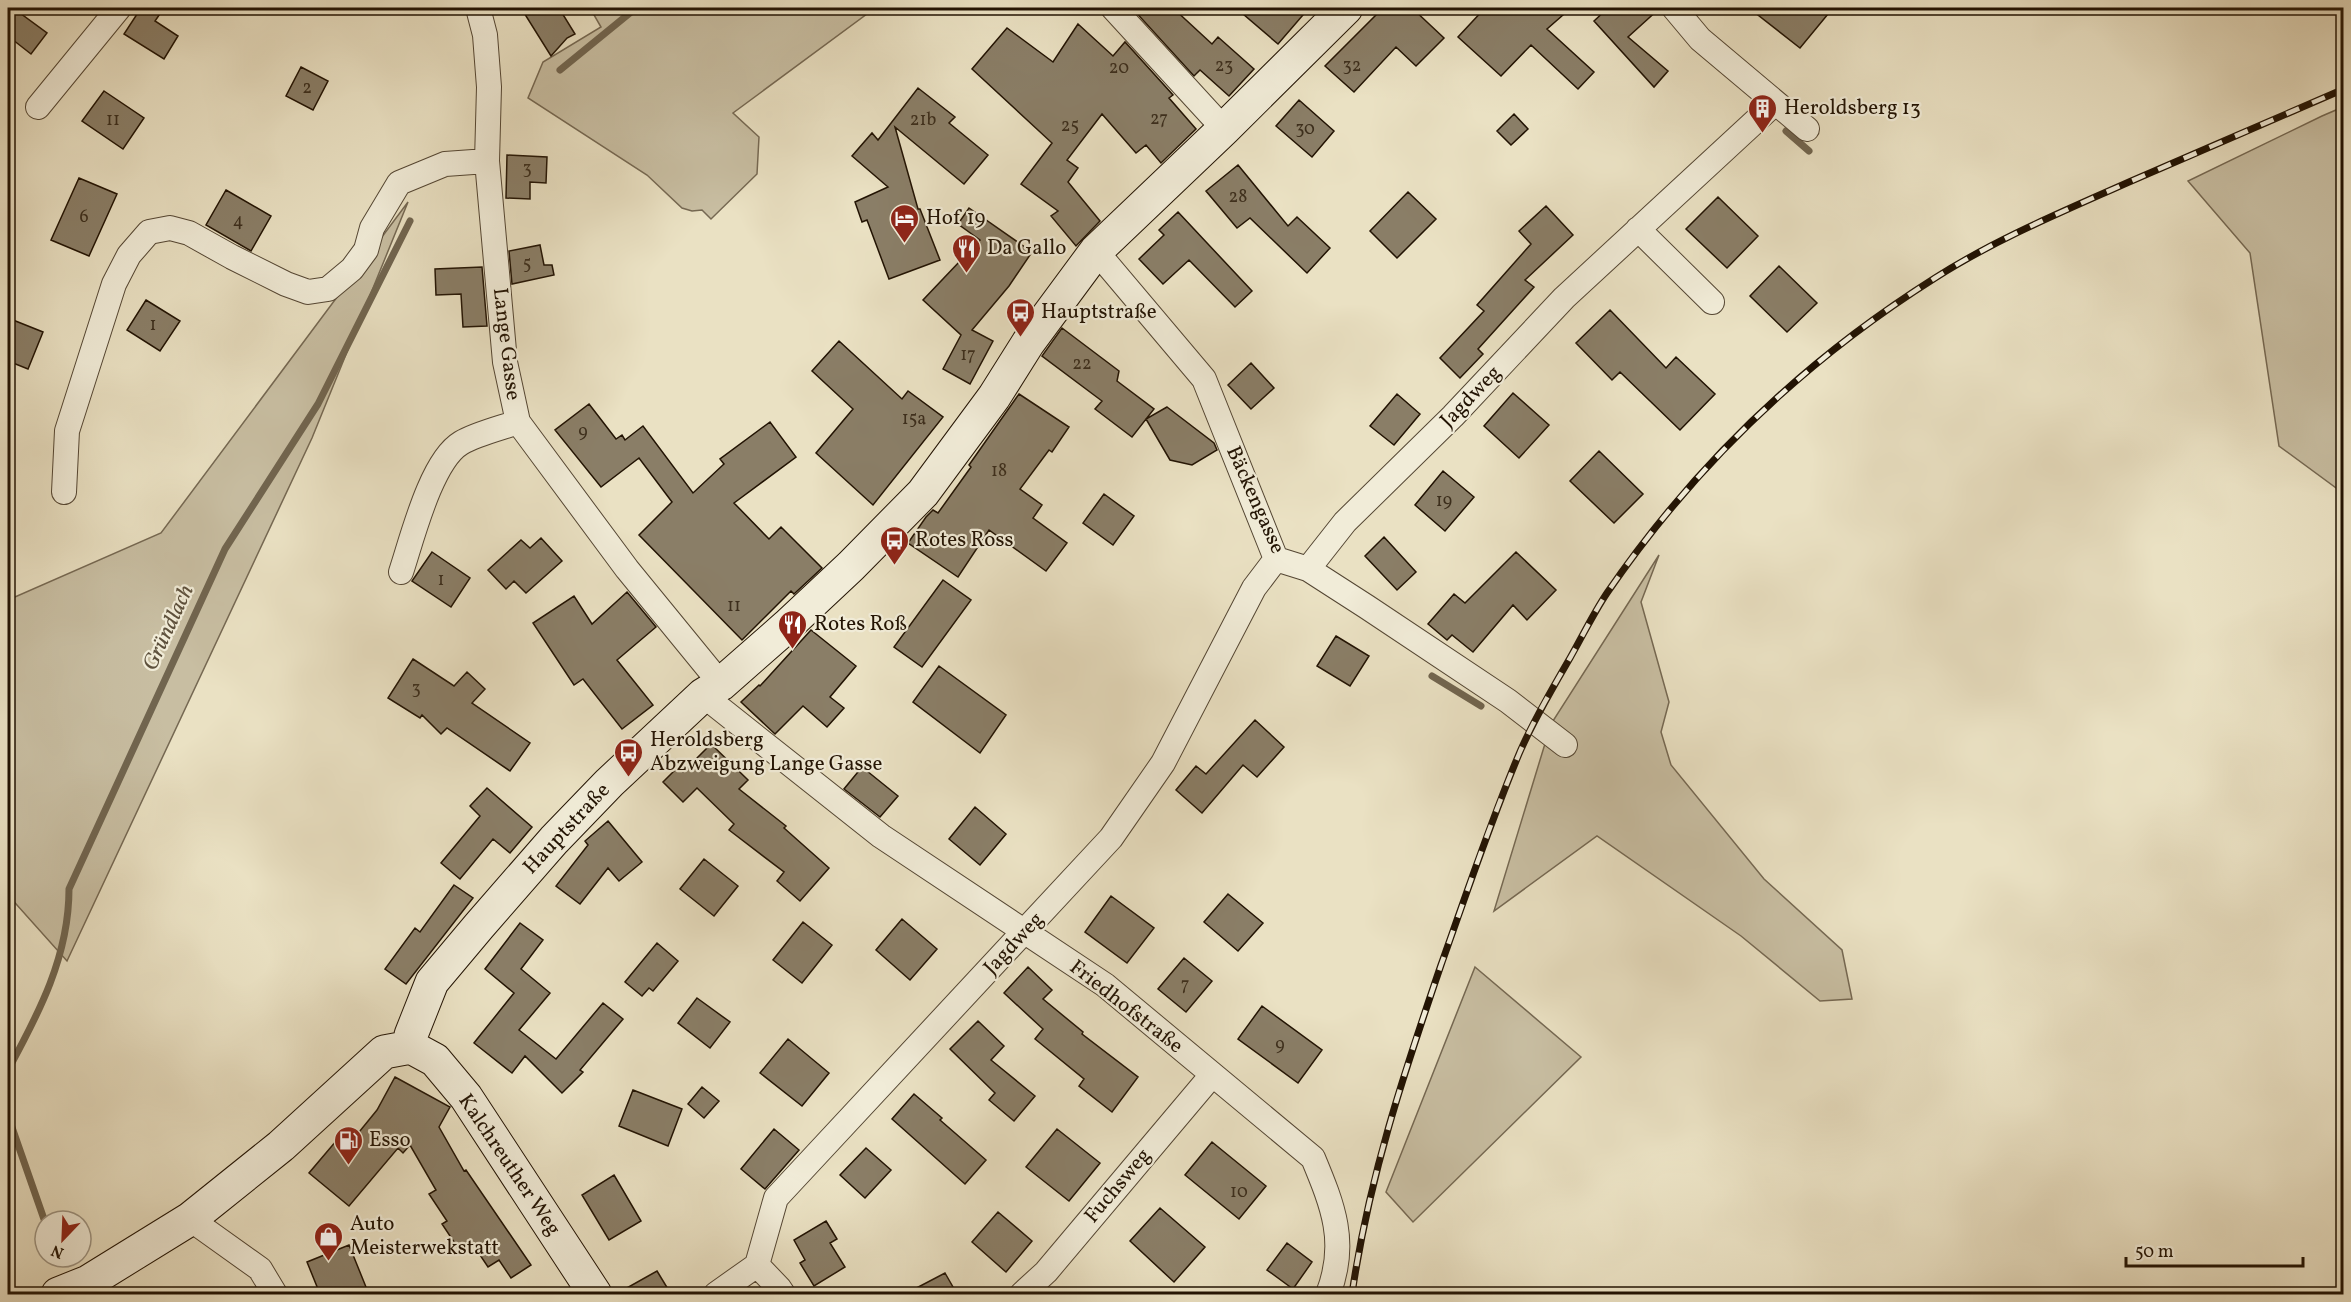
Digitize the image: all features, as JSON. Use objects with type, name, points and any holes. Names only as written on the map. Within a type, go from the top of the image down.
[{"type":"street","points":[[38,107],[119,8]]},
{"type":"street","name":"Lange Gasse","points":[[478,8],[485,34],[489,87],[487,161],[505,362],[518,422],[712,689]]},
{"type":"street","points":[[1113,8],[1224,129]]},
{"type":"street","name":"Hauptstraße","points":[[411,1047],[411,1035],[432,982],[554,840],[593,799],[712,689],[835,581],[923,493],[994,397],[1028,343],[1096,251],[1346,8]]},
{"type":"street","points":[[1674,8],[1701,39],[1807,129]]},
{"type":"street","name":"Jagdweg","points":[[1308,569],[1345,522],[1461,408],[1564,298],[1775,103]]},
{"type":"street","points":[[64,492],[67,431],[114,284],[129,255],[149,232],[170,228],[189,233],[286,284],[308,292],[328,289],[352,269],[366,250],[372,228],[399,183],[445,165],[487,161]]},
{"type":"street","points":[[1638,229],[1712,302]]},
{"type":"street","name":"Bäckengasse","points":[[1096,251],[1204,379],[1276,560],[1308,569],[1508,701],[1565,745]]},
{"type":"street","points":[[400,572],[432,482],[443,462],[460,443],[518,422]]},
{"type":"street","name":"Jagdweg","points":[[757,1265],[776,1198],[1111,838],[1162,763],[1254,588],[1276,560]]},
{"type":"street","name":"Friedhofstraße","points":[[712,689],[881,836],[1105,985],[1313,1158],[1330,1199],[1338,1238],[1336,1274],[1328,1294]]},
{"type":"street","points":[[58,1294],[88,1282],[190,1218],[281,1146],[384,1052],[411,1047]]},
{"type":"street","name":"Kalchreuther Weg","points":[[411,1047],[435,1060],[466,1097],[595,1294]]},
{"type":"street","name":"Fuchsweg","points":[[1022,1294],[1046,1272],[1212,1075]]},
{"type":"street","points":[[190,1218],[260,1269],[275,1294]]},
{"type":"street","points":[[716,1294],[757,1265],[783,1294]]},
{"type":"shaded area","points":[[590,8],[875,8],[733,113],[759,137],[757,174],[711,219],[702,210],[692,211],[682,208],[647,175],[528,98],[543,62],[601,27]]},
{"type":"shaded area","points":[[2343,107],[2343,493],[2279,446],[2250,253],[2188,181]]},
{"type":"shaded area","points":[[408,202],[312,438],[67,961],[8,895],[8,600],[161,533]]},
{"type":"shaded area","points":[[1659,555],[1641,602],[1669,702],[1661,732],[1671,765],[1764,879],[1842,950],[1852,999],[1820,1001],[1741,936],[1597,836],[1494,911],[1551,724]]},
{"type":"shaded area","points":[[1475,967],[1581,1057],[1413,1222],[1386,1192]]},
{"type":"building","points":[[8,8],[13,8],[47,33],[31,54],[8,36]]},
{"type":"building","points":[[141,8],[164,8],[155,21],[178,36],[164,59],[124,34]]},
{"type":"building","points":[[521,8],[559,8],[575,34],[567,38],[551,56]]},
{"type":"building","points":[[1132,8],[1173,8],[1212,44],[1218,37],[1254,69],[1229,96],[1200,70],[1194,76]]},
{"type":"building","points":[[1236,8],[1309,8],[1278,44]]},
{"type":"building","points":[[1383,8],[1412,8],[1444,38],[1416,66],[1396,47],[1354,92],[1325,66]]},
{"type":"building","points":[[1485,8],[1571,8],[1547,29],[1594,72],[1578,89],[1531,45],[1501,76],[1458,37]]},
{"type":"building","points":[[1608,8],[1660,8],[1628,37],[1668,71],[1654,87],[1594,21]]},
{"type":"building","points":[[1749,8],[1833,8],[1800,48]]},
{"type":"building","points":[[1078,24],[1113,56],[1125,42],[1173,95],[1169,98],[1196,129],[1161,163],[1146,145],[1136,153],[1102,114],[1067,160],[1078,168],[1068,182],[1100,221],[1076,246],[1051,216],[1058,211],[1021,184],[1052,143],[972,69],[1007,28],[1053,62]]},
{"type":"building","points":[[301,67],[328,81],[313,110],[286,96]]},
{"type":"building","points":[[918,88],[955,117],[949,123],[988,155],[964,184],[895,127],[918,209],[920,209],[940,260],[889,279],[867,220],[862,222],[855,202],[888,187],[852,156],[872,133],[878,140]]},
{"type":"building","points":[[104,91],[144,118],[123,149],[82,121]]},
{"type":"building","points":[[1299,100],[1334,131],[1312,157],[1276,126]]},
{"type":"building","points":[[1514,114],[1528,129],[1511,145],[1497,131]]},
{"type":"building","points":[[507,155],[547,157],[546,183],[530,182],[530,199],[506,198]]},
{"type":"building","points":[[1238,165],[1288,226],[1297,217],[1330,248],[1307,273],[1250,218],[1237,228],[1206,191]]},
{"type":"building","points":[[79,178],[117,194],[89,256],[51,240]]},
{"type":"building","points":[[226,190],[271,216],[251,251],[206,225]]},
{"type":"building","points":[[1408,192],[1436,219],[1397,258],[1370,231]]},
{"type":"building","points":[[1718,197],[1758,236],[1727,268],[1686,229]]},
{"type":"building","points":[[1546,206],[1573,235],[1525,280],[1534,287],[1478,349],[1483,354],[1460,378],[1440,358],[1484,311],[1477,305],[1531,244],[1519,231]]},
{"type":"building","points":[[969,208],[1032,252],[1009,286],[972,330],[993,341],[970,384],[943,369],[961,335],[923,300],[980,240],[958,224]]},
{"type":"building","points":[[1178,212],[1252,291],[1235,307],[1189,260],[1163,284],[1139,259],[1164,235],[1159,230]]},
{"type":"building","points":[[540,245],[544,265],[552,265],[554,275],[512,284],[509,251]]},
{"type":"building","points":[[1779,266],[1817,303],[1787,332],[1750,296]]},
{"type":"building","points":[[482,267],[487,326],[463,327],[461,294],[436,295],[435,269]]},
{"type":"building","points":[[146,300],[180,321],[160,351],[127,330]]},
{"type":"building","points":[[1610,310],[1666,368],[1676,357],[1715,394],[1680,430],[1620,372],[1612,380],[1576,343]]},
{"type":"building","points":[[8,318],[43,332],[28,369],[8,361]]},
{"type":"building","points":[[1062,328],[1119,371],[1117,381],[1154,409],[1132,437],[1095,409],[1102,401],[1042,356]]},
{"type":"building","points":[[839,341],[902,399],[908,391],[943,417],[873,505],[816,453],[853,409],[812,371]]},
{"type":"building","points":[[1251,363],[1274,388],[1251,409],[1228,385]]},
{"type":"building","points":[[1513,393],[1549,425],[1519,458],[1484,426]]},
{"type":"building","points":[[1019,394],[1069,427],[1052,452],[1049,450],[1020,489],[1042,505],[1033,518],[1067,543],[1046,571],[989,530],[958,577],[908,543],[933,510],[938,513]]},
{"type":"building","points":[[1397,394],[1420,414],[1394,445],[1370,426]]},
{"type":"building","points":[[589,404],[616,439],[622,435],[625,440],[643,426],[693,493],[724,464],[720,459],[770,422],[796,457],[734,503],[769,539],[781,527],[822,568],[794,594],[791,591],[742,640],[639,535],[672,502],[639,458],[601,487],[555,430]]},
{"type":"building","points":[[1167,407],[1214,443],[1217,450],[1192,465],[1170,460],[1146,419]]},
{"type":"building","points":[[1599,451],[1643,494],[1614,523],[1570,481]]},
{"type":"building","points":[[1443,471],[1474,497],[1445,531],[1415,505]]},
{"type":"building","points":[[1104,494],[1134,516],[1113,545],[1083,523]]},
{"type":"building","points":[[1384,537],[1416,572],[1397,590],[1365,556]]},
{"type":"building","points":[[541,538],[562,561],[526,593],[514,581],[506,589],[488,570],[521,540],[530,548]]},
{"type":"building","points":[[432,552],[470,578],[451,607],[412,581]]},
{"type":"building","points":[[1516,552],[1556,590],[1527,620],[1513,605],[1473,652],[1452,635],[1447,640],[1428,624],[1454,594],[1465,603]]},
{"type":"building","points":[[943,580],[971,600],[922,667],[894,647]]},
{"type":"building","points":[[627,592],[656,627],[617,660],[653,705],[622,729],[583,679],[574,685],[533,623],[574,596],[592,624]]},
{"type":"building","points":[[811,630],[856,666],[830,697],[844,708],[827,727],[803,706],[775,734],[741,702],[760,686]]},
{"type":"building","points":[[1336,636],[1369,656],[1350,686],[1317,666]]},
{"type":"building","points":[[413,659],[454,686],[467,672],[485,689],[472,703],[530,743],[510,771],[447,728],[441,734],[422,715],[420,718],[388,698]]},
{"type":"building","points":[[939,666],[1006,715],[980,753],[913,702]]},
{"type":"building","points":[[1255,720],[1284,747],[1257,777],[1243,765],[1202,813],[1176,790],[1196,766],[1206,774]]},
{"type":"building","points":[[711,744],[748,780],[739,789],[786,826],[784,828],[829,868],[800,901],[777,881],[784,872],[729,830],[734,824],[697,788],[683,802],[663,782],[678,767],[683,772]]},
{"type":"building","points":[[862,767],[898,796],[880,817],[844,789]]},
{"type":"building","points":[[487,788],[532,827],[510,853],[493,839],[460,879],[441,863],[480,816],[470,806]]},
{"type":"building","points":[[975,807],[1006,834],[980,865],[949,839]]},
{"type":"building","points":[[608,821],[642,862],[619,881],[608,868],[580,904],[556,886],[588,845],[585,841]]},
{"type":"building","points":[[704,859],[738,886],[714,916],[680,889]]},
{"type":"building","points":[[454,885],[473,898],[406,984],[385,969],[415,928],[420,932]]},
{"type":"building","points":[[1228,894],[1263,923],[1238,951],[1204,922]]},
{"type":"building","points":[[1111,896],[1154,928],[1127,963],[1085,932]]},
{"type":"building","points":[[902,919],[937,949],[910,980],[876,950]]},
{"type":"building","points":[[803,922],[832,945],[802,983],[773,960]]},
{"type":"building","points":[[520,923],[543,940],[521,969],[550,993],[519,1030],[556,1059],[603,1003],[623,1019],[580,1070],[583,1072],[562,1093],[525,1056],[512,1073],[474,1043],[514,993],[485,969]]},
{"type":"building","points":[[657,943],[678,961],[653,991],[649,988],[642,996],[625,982]]},
{"type":"building","points":[[1184,958],[1212,981],[1186,1012],[1158,989]]},
{"type":"building","points":[[1028,967],[1052,990],[1043,999],[1083,1032],[1082,1034],[1138,1077],[1112,1112],[1079,1086],[1084,1079],[1035,1039],[1043,1029],[1004,993]]},
{"type":"building","points":[[697,998],[730,1022],[710,1048],[678,1023]]},
{"type":"building","points":[[1262,1006],[1322,1050],[1298,1083],[1238,1039]]},
{"type":"building","points":[[978,1021],[1004,1046],[991,1060],[1035,1096],[1014,1121],[989,1100],[995,1093],[950,1049]]},
{"type":"building","points":[[788,1039],[829,1073],[802,1106],[760,1073]]},
{"type":"building","points":[[395,1077],[450,1107],[439,1127],[464,1171],[466,1170],[531,1265],[511,1278],[499,1260],[488,1267],[470,1240],[458,1248],[442,1224],[447,1221],[429,1194],[436,1190],[410,1145],[403,1153],[398,1148],[349,1206],[309,1173],[342,1134],[351,1142],[377,1110]]},
{"type":"building","points":[[702,1087],[719,1101],[704,1118],[688,1104]]},
{"type":"building","points":[[633,1090],[682,1109],[668,1146],[619,1126]]},
{"type":"building","points":[[914,1094],[986,1160],[965,1184],[892,1119]]},
{"type":"building","points":[[774,1129],[799,1150],[765,1189],[741,1169]]},
{"type":"building","points":[[1057,1129],[1100,1163],[1069,1201],[1026,1167]]},
{"type":"building","points":[[1212,1142],[1266,1186],[1239,1219],[1185,1175]]},
{"type":"building","points":[[866,1148],[891,1170],[865,1198],[840,1175]]},
{"type":"building","points":[[614,1175],[641,1221],[609,1240],[582,1195]]},
{"type":"building","points":[[1160,1208],[1205,1247],[1174,1282],[1130,1241]]},
{"type":"building","points":[[998,1212],[1032,1241],[1006,1272],[972,1242]]},
{"type":"building","points":[[826,1221],[837,1239],[830,1243],[845,1267],[814,1286],[800,1263],[805,1260],[794,1240]]},
{"type":"building","points":[[1287,1243],[1312,1262],[1293,1289],[1267,1270]]},
{"type":"building","points":[[349,1245],[366,1287],[347,1294],[320,1294],[307,1262]]},
{"type":"building","points":[[657,1271],[671,1294],[616,1294]]},
{"type":"building","points":[[945,1273],[957,1294],[905,1294]]},
{"type":"waterway","name":"Gründlach","points":[[560,70],[636,8]]},
{"type":"waterway","points":[[1786,131],[1809,151]]},
{"type":"waterway","name":"Gründlach","points":[[8,1070],[31,1027],[58,961],[68,914],[69,889],[225,549],[318,404],[410,221]]},
{"type":"waterway","points":[[1432,676],[1481,706]]},
{"type":"waterway","points":[[8,1116],[40,1209]]},
{"type":"railway","points":[[1352,1294],[1368,1209],[1401,1087],[1469,886],[1519,754],[1543,705],[1602,601],[1641,546],[1677,502],[1715,459],[1797,380],[1841,344],[1935,278],[2006,238],[2055,215],[2344,89]]},
{"type":"place","name":"Heroldsberg 13","points":[[1763,134]]},
{"type":"place","name":"Hof 19","points":[[905,244]]},
{"type":"place","name":"Da Gallo","points":[[966,274]]},
{"type":"place","name":"Hauptstraße","points":[[1020,338]]},
{"type":"place","name":"Rotes Ross","points":[[894,566]]},
{"type":"place","name":"Rotes Roß","points":[[793,650]]},
{"type":"place","name":"Heroldsberg Abzweigung Lange Gasse","points":[[629,778]]},
{"type":"place","name":"Esso","points":[[348,1166]]},
{"type":"place","name":"Auto Meisterwekstatt","points":[[329,1262]]}]
